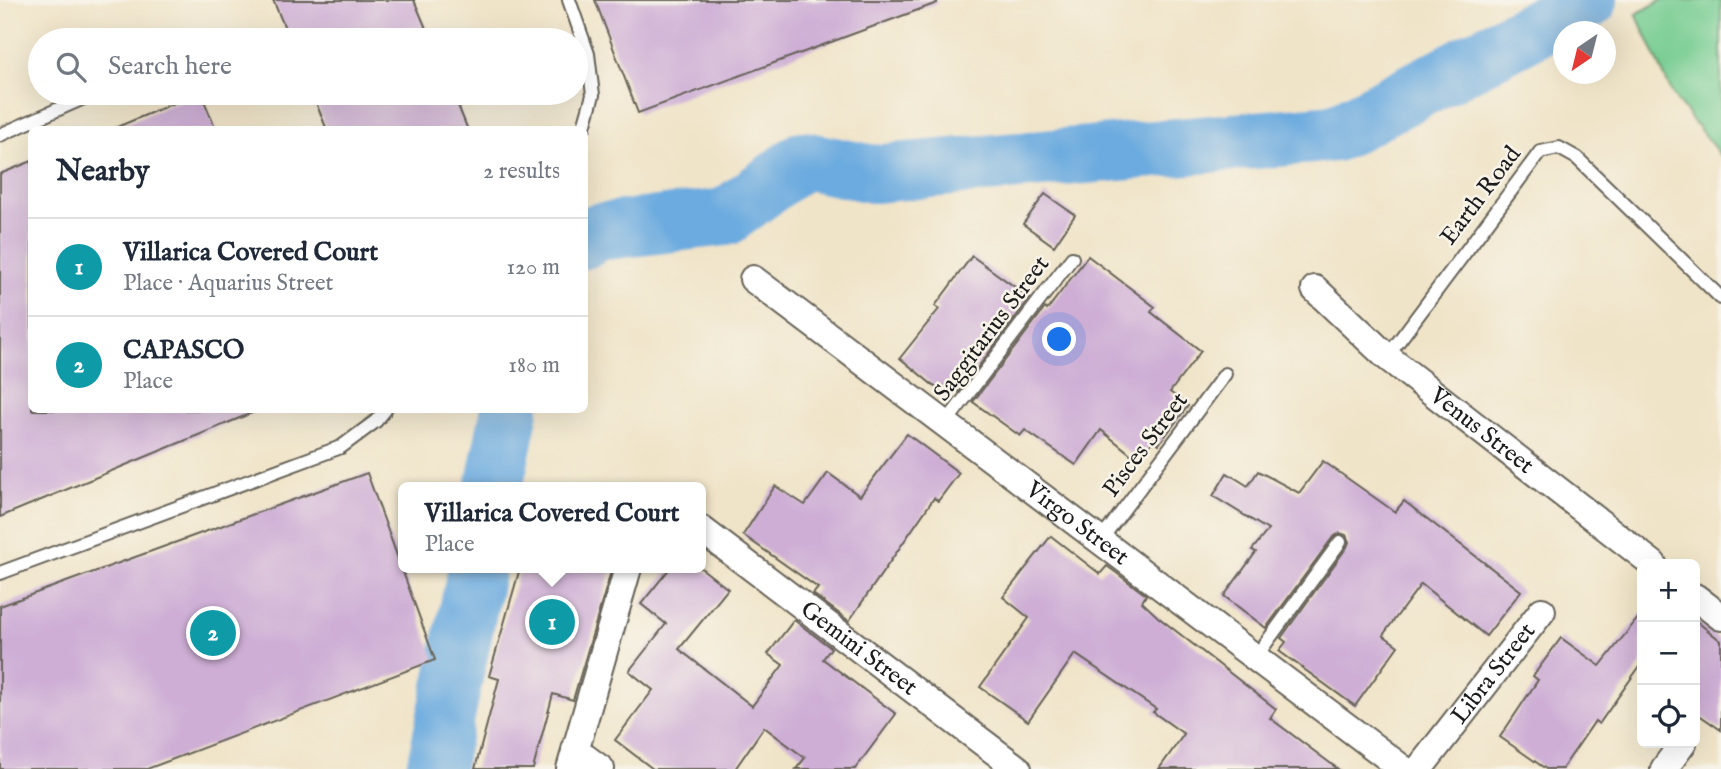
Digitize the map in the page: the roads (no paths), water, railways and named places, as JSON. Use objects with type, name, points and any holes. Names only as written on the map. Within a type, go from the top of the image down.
[{"type":"street","name":"Virgo Street","points":[[753,279],[1403,769]]},
{"type":"street","name":"Venus Street","points":[[1315,289],[1387,358],[1647,559]]},
{"type":"street","name":"Gemini Street","points":[[706,533],[1018,769]]},
{"type":"street","points":[[601,769],[572,760],[627,573]]},
{"type":"street","points":[[1700,601],[1721,617]]},
{"type":"street","name":"Libra Street","points":[[1419,769],[1542,611]]},
{"type":"street","points":[[1664,769],[1679,748]]},
{"type":"lane","points":[[569,0],[579,28]]},
{"type":"lane","points":[[584,126],[593,95],[588,54]]},
{"type":"lane","points":[[0,135],[68,105]]},
{"type":"lane","name":"Earth Road","points":[[1387,358],[1539,152],[1559,148],[1577,158],[1721,298]]},
{"type":"lane","name":"Saggitarius Street","points":[[945,424],[1072,258]]},
{"type":"lane","name":"Pisces Street","points":[[1100,541],[1224,374]]},
{"type":"lane","points":[[0,573],[341,447],[383,413]]},
{"type":"lane","points":[[1255,658],[1340,542]]},
{"type":"waterway","points":[[588,238],[597,232],[726,217],[803,160],[873,174],[1335,133],[1589,0]]},
{"type":"waterway","points":[[495,482],[509,413]]},
{"type":"waterway","points":[[435,769],[476,573]]},
{"type":"place","name":"Villarica Covered Court","points":[[552,622]]},
{"type":"place","name":"CAPASCO","points":[[213,633]]}]
